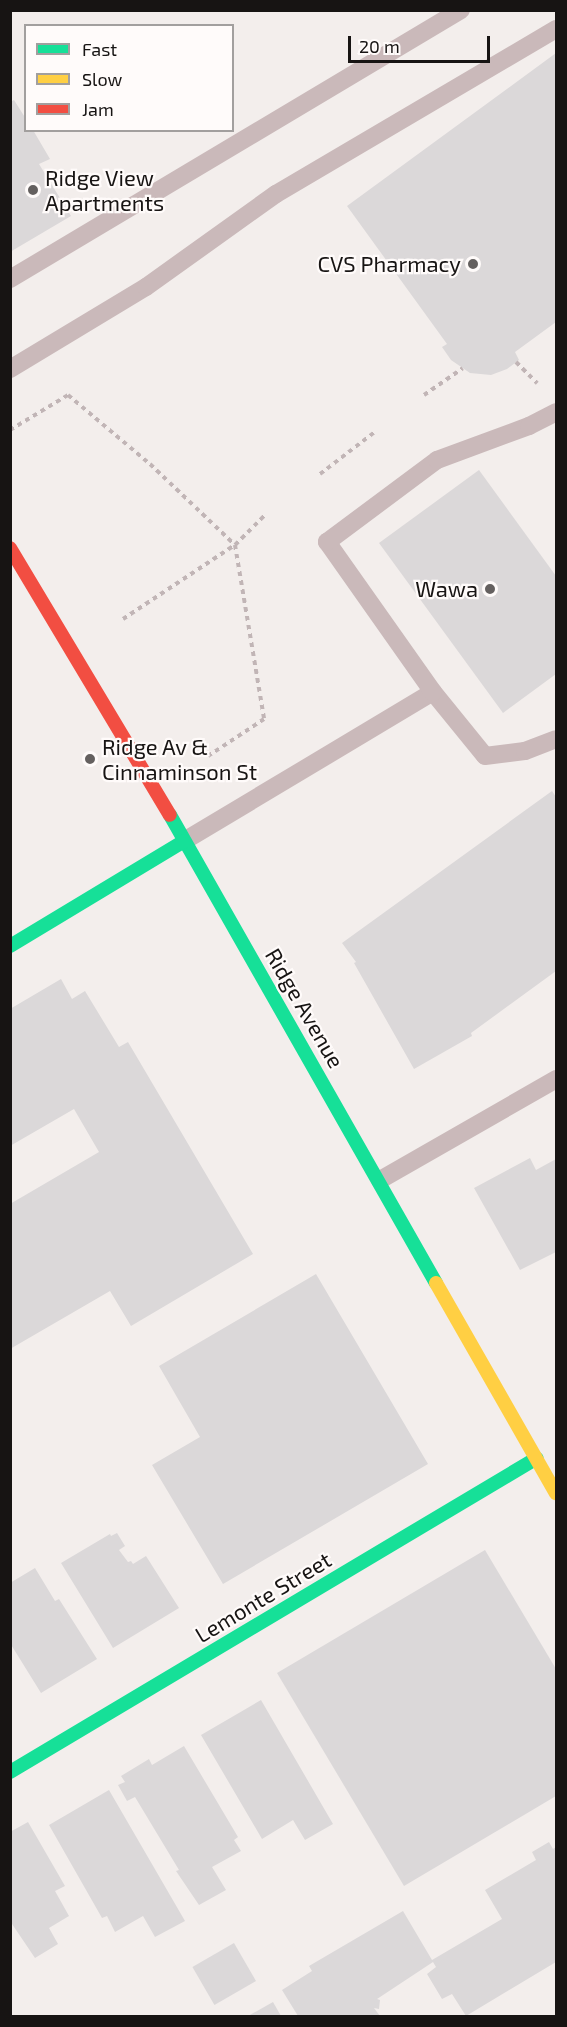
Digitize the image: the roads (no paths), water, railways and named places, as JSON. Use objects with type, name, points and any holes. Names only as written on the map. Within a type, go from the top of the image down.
[{"type":"main road","name":"Ridge Avenue","points":[[10,548],[184,841],[380,1180],[556,1493]]},
{"type":"main road","points":[[10,946],[184,841]]},
{"type":"main road","name":"Lemonte Street","points":[[10,1772],[537,1458]]},
{"type":"lane","points":[[10,279],[461,10]]},
{"type":"lane","points":[[10,369],[146,287],[276,194],[556,29]]},
{"type":"lane","points":[[556,412],[529,426],[437,460],[327,542],[433,692],[485,756],[525,751],[556,739]]},
{"type":"lane","points":[[184,841],[433,692]]},
{"type":"lane","points":[[380,1180],[556,1078]]},
{"type":"place","name":"Ridge View Apartments","points":[[33,190]]},
{"type":"place","name":"CVS Pharmacy","points":[[473,264]]},
{"type":"place","name":"Wawa","points":[[490,589]]},
{"type":"place","name":"Ridge Av & Cinnaminson St","points":[[90,759]]}]
